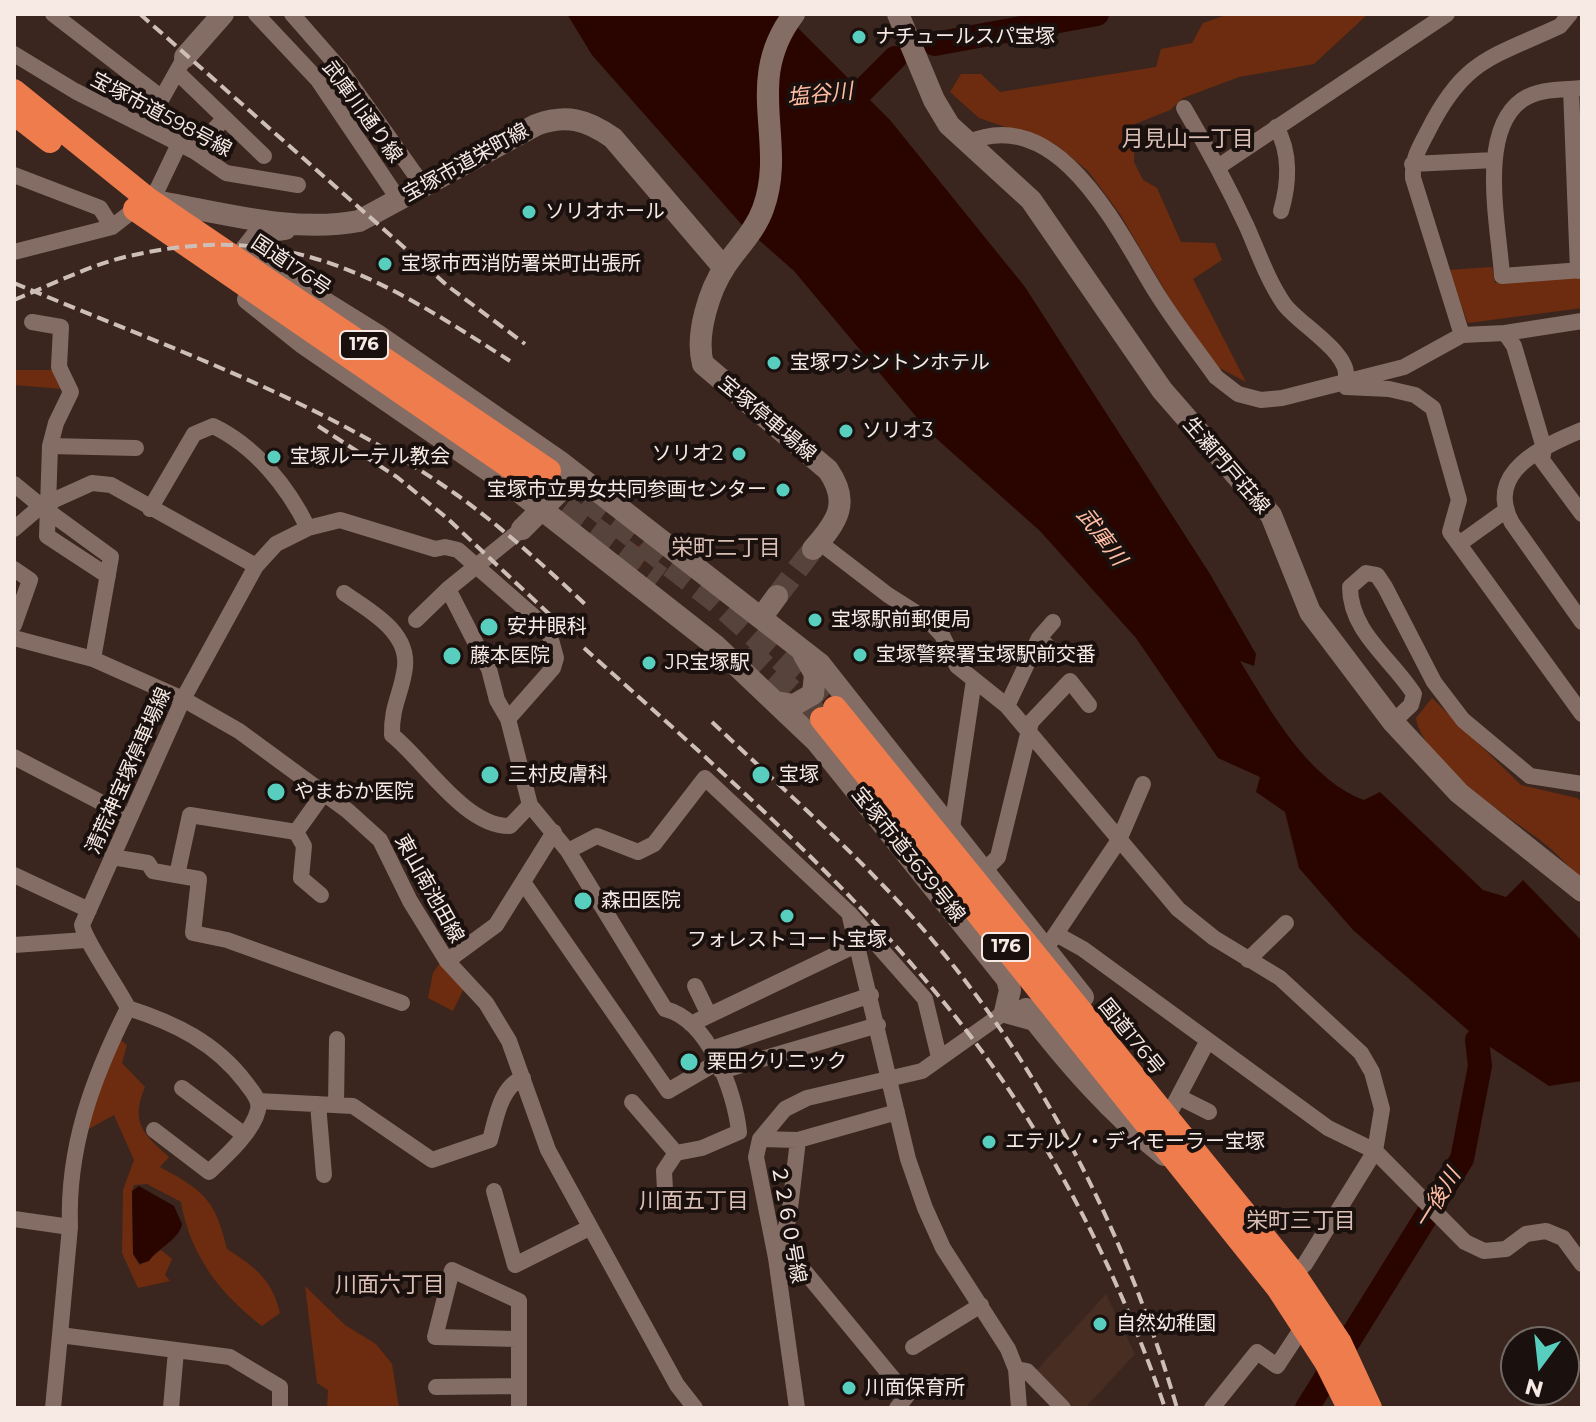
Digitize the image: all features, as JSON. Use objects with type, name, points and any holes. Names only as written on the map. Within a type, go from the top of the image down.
[{"type":"highway","name":"国道176号","points":[[14,91],[209,262],[541,483]]},
{"type":"highway","name":"国道176号","points":[[14,113],[142,204],[179,219],[541,483]]},
{"type":"highway","name":"国道176号","points":[[825,723],[1128,1072],[1286,1281],[1370,1408]]},
{"type":"highway","name":"国道176号","points":[[825,723],[1190,1176],[1286,1281],[1304,1325],[1338,1361],[1349,1408]]},
{"type":"street","points":[[53,14],[162,98],[181,65],[223,14]]},
{"type":"street","name":"武庫川通り線","points":[[256,14],[318,80],[399,200]]},
{"type":"street","name":"武庫川通り線","points":[[292,14],[341,70],[424,187]]},
{"type":"street","name":"宝塚停車場線","points":[[794,14],[773,49],[768,74],[770,182],[764,208],[755,228],[728,262],[702,328],[699,348],[703,364],[828,470],[839,486],[838,513],[816,546]]},
{"type":"street","name":"生瀬門戸荘線","points":[[898,14],[934,100],[967,143],[1031,200],[1171,403],[1271,515],[1310,612],[1393,722],[1459,793],[1582,891]]},
{"type":"street","points":[[1218,167],[1447,14]]},
{"type":"street","points":[[1462,335],[1413,178],[1412,164],[1454,84],[1486,60],[1560,26],[1569,14]]},
{"type":"street","name":"宝塚市道598号線","points":[[14,54],[75,91],[186,147],[226,173],[298,185]]},
{"type":"street","points":[[181,65],[225,118],[264,156]]},
{"type":"street","points":[[1577,89],[1580,271],[1502,276],[1494,160],[1501,125],[1517,104],[1540,91],[1577,89]]},
{"type":"street","points":[[1184,108],[1218,167],[1280,299],[1301,323],[1335,351],[1346,370],[1339,384]]},
{"type":"street","name":"宝塚市道栄町線","points":[[142,204],[302,225],[333,226],[359,221],[536,125],[558,117],[596,125],[613,138],[728,262]]},
{"type":"street","points":[[14,252],[112,227],[158,188],[186,147],[225,118]]},
{"type":"street","points":[[1276,127],[1287,155],[1286,193],[1281,211]]},
{"type":"street","points":[[967,143],[984,136],[1012,136],[1032,141],[1070,167],[1112,215],[1165,307],[1226,387],[1261,400],[1404,367],[1462,335],[1491,331],[1505,333],[1582,321]]},
{"type":"street","points":[[1412,164],[1494,160]]},
{"type":"street","points":[[14,175],[100,208],[112,227]]},
{"type":"street","points":[[179,219],[244,252],[377,335],[559,461],[820,664],[985,870],[1051,941],[1128,1072]]},
{"type":"street","points":[[244,252],[259,233],[302,225]]},
{"type":"street","points":[[32,322],[61,327],[59,367],[71,392],[61,410],[50,446],[44,505],[47,536],[95,571],[108,576],[93,659]]},
{"type":"street","points":[[1505,333],[1514,346],[1544,448],[1542,460],[1582,514]]},
{"type":"street","points":[[1339,384],[1415,395],[1433,408],[1459,500],[1450,532],[1580,706]]},
{"type":"street","points":[[150,509],[194,434],[213,426],[253,453],[268,468],[308,528]]},
{"type":"street","points":[[1582,430],[1544,448],[1514,468],[1503,495],[1505,511],[1582,622]]},
{"type":"street","points":[[50,446],[136,448]]},
{"type":"street","points":[[14,529],[44,505],[92,483],[111,485],[256,566]]},
{"type":"street","points":[[541,483],[588,486]]},
{"type":"street","points":[[416,620],[541,509],[541,483]]},
{"type":"street","points":[[522,529],[546,522],[559,525],[556,506],[541,483]]},
{"type":"street","points":[[522,529],[541,483]]},
{"type":"street","name":"宝塚市道3639号線","points":[[541,483],[541,509],[559,525],[676,613],[776,702],[825,723],[1007,979],[1008,1001]]},
{"type":"street","points":[[14,484],[44,505]]},
{"type":"street","points":[[1459,544],[1505,511]]},
{"type":"street","name":"清荒神宝塚停車場線","points":[[85,940],[82,925],[183,699],[256,566],[276,544],[308,528],[340,520],[435,549],[458,550],[478,565],[548,629],[556,658],[553,668],[508,719]]},
{"type":"street","points":[[816,546],[929,621],[942,635],[957,666],[1007,706],[1178,909],[1248,960],[1280,978],[1361,1053],[1372,1072],[1382,1109],[1375,1151],[1305,1264],[1286,1281]]},
{"type":"street","points":[[14,569],[30,580],[14,625]]},
{"type":"street","points":[[1393,722],[1411,705],[1414,694],[1374,647],[1350,599],[1350,587],[1366,573],[1377,575],[1385,587],[1434,682],[1463,720],[1530,776],[1582,784]]},
{"type":"street","points":[[448,589],[489,669],[497,700],[508,719],[530,805],[568,851],[665,1009],[691,1024],[716,1061],[733,1094],[739,1132]]},
{"type":"street","points":[[344,593],[388,624],[400,647],[405,666],[391,711],[392,735],[416,754],[428,775],[453,797],[498,826],[510,826],[530,805]]},
{"type":"street","points":[[761,618],[777,596]]},
{"type":"street","points":[[1007,706],[1039,638],[1053,622]]},
{"type":"street","name":"東山南池田線","points":[[14,638],[93,659],[183,699],[239,731],[324,793],[380,840],[447,961],[486,1003],[509,1041],[548,1150],[691,1407]]},
{"type":"street","points":[[1039,638],[1056,654]]},
{"type":"street","points":[[803,653],[815,674],[811,713],[825,723]]},
{"type":"street","points":[[952,828],[974,680]]},
{"type":"street","points":[[985,870],[998,857],[1031,722],[1070,681],[1089,705]]},
{"type":"street","points":[[776,702],[794,705],[813,694]]},
{"type":"street","points":[[14,757],[129,817]]},
{"type":"street","points":[[568,851],[597,836],[638,852],[654,844],[705,778],[850,914],[925,999],[939,1057]]},
{"type":"street","points":[[1051,941],[1119,840],[1143,784]]},
{"type":"street","points":[[296,832],[324,793]]},
{"type":"street","points":[[177,875],[190,815],[296,832]]},
{"type":"street","points":[[296,832],[304,846],[301,878],[321,895]]},
{"type":"street","points":[[447,961],[496,925],[554,832]]},
{"type":"street","points":[[112,857],[148,863],[153,871],[199,879],[193,933],[227,940],[402,1003]]},
{"type":"street","points":[[14,875],[89,910]]},
{"type":"street","points":[[523,882],[668,1091],[716,1061],[871,995]]},
{"type":"street","points":[[850,914],[908,1159],[933,1226],[1008,1349],[1016,1369],[1019,1408]]},
{"type":"street","points":[[1248,960],[1286,923]]},
{"type":"street","points":[[14,945],[85,940],[98,953],[128,1008],[180,1028],[226,1057],[258,1101],[258,1110],[243,1134],[209,1172],[154,1130]]},
{"type":"street","points":[[1051,941],[1083,949],[1328,1128],[1375,1151],[1465,1242],[1484,1251],[1506,1249],[1526,1234],[1546,1231],[1563,1238],[1582,1264]]},
{"type":"street","points":[[691,1024],[708,1013],[858,944]]},
{"type":"street","points":[[695,986],[708,1013]]},
{"type":"street","points":[[762,1135],[785,1109],[807,1098],[922,1071],[1008,1001],[1034,1020],[1072,1069],[1126,1125],[1190,1176]]},
{"type":"street","points":[[53,1408],[75,1154],[97,1069],[128,1008]]},
{"type":"street","points":[[716,1061],[878,1025]]},
{"type":"street","points":[[336,1105],[337,1039]]},
{"type":"street","points":[[1166,1120],[1207,1042]]},
{"type":"street","points":[[258,1101],[353,1106],[432,1160],[490,1140],[503,1099],[513,1083],[523,1078]]},
{"type":"street","points":[[182,1088],[243,1134]]},
{"type":"street","points":[[1179,1097],[1209,1112]]},
{"type":"street","points":[[632,1102],[676,1153]]},
{"type":"street","points":[[318,1104],[324,1175]]},
{"type":"street","points":[[665,1190],[664,1171],[676,1153],[702,1148],[739,1132],[798,1140],[897,1112]]},
{"type":"street","name":"２２６０号線","points":[[762,1135],[756,1157],[776,1258],[797,1408]]},
{"type":"street","points":[[798,1140],[789,1217],[776,1258],[792,1256],[900,1387],[906,1397],[897,1408]]},
{"type":"street","points":[[494,1191],[515,1265],[589,1228]]},
{"type":"street","points":[[14,1219],[70,1227]]},
{"type":"street","points":[[517,1339],[435,1337],[452,1270],[519,1301],[519,1408]]},
{"type":"street","points":[[913,1347],[981,1305]]},
{"type":"street","points":[[1212,1408],[1257,1352],[1277,1366],[1304,1325]]},
{"type":"street","points":[[60,1335],[230,1357],[280,1387],[280,1408]]},
{"type":"street","points":[[171,1408],[176,1351]]},
{"type":"street","points":[[1016,1369],[1027,1371],[1063,1408]]},
{"type":"street","points":[[436,1387],[519,1386]]},
{"type":"shaded area","points":[[1229,14],[1368,14],[1314,64],[1239,77],[1183,98],[1170,110],[1135,124],[1134,162],[1143,180],[1157,188],[1181,242],[1215,243],[1222,260],[1193,279],[1246,382],[1216,366],[1170,299],[1120,214],[1088,171],[1055,144],[979,118],[950,92],[961,74],[981,74],[1000,92],[1156,67],[1161,49],[1192,43],[1203,23]]},
{"type":"shaded area","points":[[1492,267],[1495,283],[1582,276],[1582,308],[1468,323],[1448,270]]},
{"type":"shaded area","points":[[14,370],[54,370],[63,389],[14,385]]},
{"type":"shaded area","points":[[644,542],[653,547],[639,569],[632,569],[627,561],[633,550]]},
{"type":"shaded area","points":[[1432,698],[1521,785],[1577,798],[1582,802],[1582,879],[1542,842],[1466,784],[1433,751],[1416,718]]},
{"type":"shaded area","points":[[441,961],[465,986],[453,1011],[428,998],[433,973]]},
{"type":"shaded area","points":[[118,1038],[127,1045],[122,1063],[145,1087],[139,1109],[142,1126],[169,1157],[160,1167],[206,1198],[218,1218],[227,1249],[254,1268],[277,1301],[280,1313],[262,1326],[233,1301],[209,1272],[192,1239],[181,1202],[147,1184],[134,1185],[132,1191],[133,1254],[139,1265],[161,1250],[172,1259],[165,1275],[170,1281],[138,1288],[122,1253],[123,1190],[134,1160],[114,1115],[87,1130]]},
{"type":"shaded area","points":[[305,1286],[345,1325],[376,1344],[392,1364],[399,1408],[327,1408],[328,1390],[317,1383]]},
{"type":"shaded area","name":"自然幼稚園","points":[[1106,1294],[1135,1354],[1085,1408],[1071,1408],[1035,1372]]},
{"type":"water","name":"武庫川","points":[[567,14],[784,14],[890,120],[1025,287],[1210,574],[1256,654],[1254,666],[1240,661],[1264,701],[1309,760],[1326,777],[1364,800],[1380,792],[1483,890],[1506,897],[1523,880],[1582,941],[1582,1081],[1549,1086],[1478,1039],[1353,930],[1299,868],[1285,812],[1256,792],[1260,777],[1218,758],[1136,638],[1040,531],[929,432],[794,271],[742,225],[592,55]]},
{"type":"water","points":[[139,1186],[174,1206],[182,1224],[173,1239],[149,1261],[140,1264],[133,1254],[132,1191]]},
{"type":"waterway","name":"塩谷川","points":[[935,44],[1097,14]]},
{"type":"waterway","name":"塩谷川","points":[[832,97],[860,93],[895,58]]},
{"type":"waterway","name":"一後川","points":[[1307,1408],[1462,1159],[1480,1066],[1477,1040],[1501,1018]]},
{"type":"tunnel","points":[[557,477],[716,601],[835,708]]},
{"type":"tunnel","points":[[536,485],[660,578]]},
{"type":"tunnel","points":[[777,596],[813,549]]},
{"type":"tunnel","points":[[747,650],[822,719]]},
{"type":"railway","points":[[140,14],[449,287],[525,344]]},
{"type":"railway","points":[[14,300],[89,269],[134,255],[190,246],[241,245],[289,252],[334,264],[420,305],[510,361]]},
{"type":"railway","points":[[14,283],[242,377],[406,461],[474,508],[586,605]]},
{"type":"railway","points":[[318,426],[397,477],[448,519],[564,628]]},
{"type":"railway","points":[[584,648],[818,864],[905,956],[981,1050],[1045,1146],[1073,1197],[1124,1301],[1165,1408]]},
{"type":"railway","points":[[712,722],[895,898],[944,954],[988,1012],[1066,1136],[1099,1202],[1129,1269],[1177,1408]]},
{"type":"place","name":"ナチュールスパ宝塚","points":[[859,37]]},
{"type":"place","name":"ソリオホール","points":[[529,212]]},
{"type":"place","name":"宝塚市西消防署栄町出張所","points":[[385,264]]},
{"type":"place","name":"宝塚ワシントンホテル","points":[[774,363]]},
{"type":"place","name":"ソリオ3","points":[[846,431]]},
{"type":"place","name":"ソリオ2","points":[[739,454]]},
{"type":"place","name":"宝塚ルーテル教会","points":[[274,457]]},
{"type":"place","name":"宝塚市立男女共同参画センター","points":[[783,490]]},
{"type":"place","name":"宝塚駅前郵便局","points":[[815,620]]},
{"type":"place","name":"安井眼科","points":[[489,627]]},
{"type":"place","name":"宝塚警察署宝塚駅前交番","points":[[860,655]]},
{"type":"place","name":"藤本医院","points":[[452,656]]},
{"type":"place","name":"JR宝塚駅","points":[[649,663]]},
{"type":"place","name":"三村皮膚科","points":[[490,775]]},
{"type":"place","name":"宝塚","points":[[761,775]]},
{"type":"place","name":"やまおか医院","points":[[276,792]]},
{"type":"place","name":"森田医院","points":[[583,901]]},
{"type":"place","name":"フォレストコート宝塚","points":[[787,916]]},
{"type":"place","name":"栗田クリニック","points":[[689,1062]]},
{"type":"place","name":"エテルノ・ディモーラー宝塚","points":[[989,1142]]},
{"type":"place","name":"自然幼稚園","points":[[1100,1324]]},
{"type":"place","name":"川面保育所","points":[[849,1388]]},
{"type":"district","name":"月見山一丁目","points":[[1188,140]]},
{"type":"district","name":"栄町二丁目","points":[[726,549]]},
{"type":"district","name":"川面五丁目","points":[[694,1202]]},
{"type":"district","name":"栄町三丁目","points":[[1301,1222]]},
{"type":"district","name":"川面六丁目","points":[[390,1286]]}]
